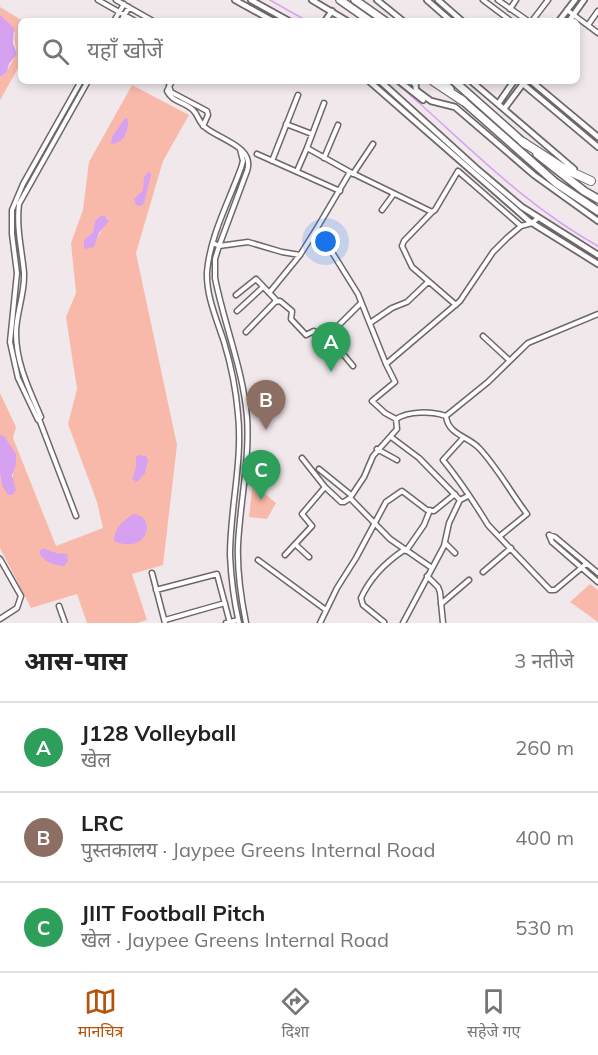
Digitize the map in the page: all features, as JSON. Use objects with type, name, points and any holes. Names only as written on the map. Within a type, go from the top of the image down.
[{"type":"highway","points":[[340,0],[366,18]]},
{"type":"highway","points":[[356,0],[381,18]]},
{"type":"highway","points":[[438,84],[464,101]]},
{"type":"highway","points":[[444,84],[556,183],[598,211]]},
{"type":"highway","points":[[457,84],[523,142],[584,191],[598,199]]},
{"type":"highway","points":[[523,142],[563,168],[594,184]]},
{"type":"street","points":[[98,0],[130,18]]},
{"type":"street","points":[[116,0],[147,18]]},
{"type":"street","points":[[235,0],[268,18]]},
{"type":"street","points":[[251,0],[284,18]]},
{"type":"street","points":[[312,0],[342,18]]},
{"type":"street","points":[[377,0],[399,18]]},
{"type":"street","points":[[427,0],[448,18]]},
{"type":"street","points":[[438,0],[459,18]]},
{"type":"street","points":[[483,0],[507,18]]},
{"type":"street","points":[[492,7],[498,0],[524,18]]},
{"type":"street","points":[[510,9],[516,0]]},
{"type":"street","points":[[534,18],[548,0]]},
{"type":"street","points":[[561,18],[575,0]]},
{"type":"street","points":[[572,18],[584,0]]},
{"type":"street","points":[[116,18],[124,4]]},
{"type":"street","points":[[498,11],[504,4]]},
{"type":"street","points":[[123,18],[129,8]]},
{"type":"street","points":[[567,10],[578,18]]},
{"type":"street","points":[[327,18],[332,11]]},
{"type":"street","points":[[588,26],[598,12]]},
{"type":"street","points":[[580,20],[598,33]]},
{"type":"street","points":[[39,419],[36,419],[18,378],[10,342],[17,273],[12,234],[12,210],[31,170],[79,84]]},
{"type":"street","points":[[76,516],[39,419],[41,417],[22,374],[17,350],[16,332],[24,289],[17,217],[19,204],[86,84]]},
{"type":"street","points":[[171,84],[167,94],[192,109],[199,123],[246,154],[249,165],[215,259],[215,278],[243,389],[247,417],[247,445],[238,547],[239,576],[246,623]]},
{"type":"street","points":[[171,84],[171,92],[207,111],[204,126]]},
{"type":"street","points":[[372,84],[532,223],[598,264]]},
{"type":"street","points":[[384,84],[476,168],[538,218],[598,255]]},
{"type":"street","points":[[403,84],[426,101],[453,110],[469,120]]},
{"type":"street","points":[[405,86],[410,84]]},
{"type":"street","points":[[416,84],[416,90],[425,97],[437,103],[455,107],[534,175],[598,221]]},
{"type":"street","points":[[475,84],[565,164],[594,184]]},
{"type":"street","points":[[498,104],[512,84]]},
{"type":"street","points":[[504,109],[523,84]]},
{"type":"street","points":[[525,84],[598,147]]},
{"type":"street","points":[[535,84],[598,137]]},
{"type":"street","points":[[272,161],[298,95]]},
{"type":"street","points":[[297,171],[324,103]]},
{"type":"street","points":[[286,124],[312,134]]},
{"type":"street","points":[[324,158],[338,125]]},
{"type":"street","points":[[269,293],[300,255],[339,191],[373,144]]},
{"type":"street","points":[[307,148],[393,195],[432,212]]},
{"type":"street","points":[[156,590],[216,574],[229,623],[239,621],[231,580],[230,554],[239,443],[236,391],[210,298],[207,275],[209,255],[243,161],[240,149]]},
{"type":"street","points":[[256,154],[339,191]]},
{"type":"street","points":[[31,170],[36,173]]},
{"type":"street","points":[[456,304],[410,264],[402,244],[435,210],[458,171],[521,226]]},
{"type":"street","points":[[382,210],[393,195]]},
{"type":"street","points":[[386,364],[456,304],[493,252],[521,226],[532,223],[538,218]]},
{"type":"street","points":[[317,228],[362,303],[386,364],[395,379],[395,382],[372,401],[396,419],[409,414],[427,413],[446,416],[484,386],[535,339],[598,314]]},
{"type":"street","points":[[213,243],[219,246],[248,242],[300,255]]},
{"type":"street","points":[[236,296],[255,279],[292,311],[292,320],[304,335],[313,331],[321,338],[327,337],[362,303]]},
{"type":"street","points":[[370,323],[392,308],[406,302],[428,282]]},
{"type":"street","points":[[237,311],[263,287]]},
{"type":"street","points":[[246,332],[278,301]]},
{"type":"street","points":[[214,312],[222,310]]},
{"type":"street","points":[[483,336],[510,360]]},
{"type":"street","points":[[327,337],[353,366]]},
{"type":"street","points":[[446,416],[448,424],[463,438],[478,447],[526,514],[500,536]]},
{"type":"street","points":[[302,458],[325,487],[341,502],[345,502],[364,477],[377,449],[397,429],[396,419]]},
{"type":"street","points":[[391,437],[417,456],[460,501]]},
{"type":"street","points":[[463,438],[443,460],[466,489],[468,496],[483,514],[488,525],[551,591],[586,564]]},
{"type":"street","points":[[377,449],[397,460]]},
{"type":"street","points":[[319,469],[405,551],[432,568]]},
{"type":"street","points":[[285,555],[312,526],[302,514],[325,487]]},
{"type":"street","points":[[320,623],[337,588],[386,502],[402,491],[414,501],[434,511],[455,495]]},
{"type":"street","points":[[403,623],[444,543],[460,501],[468,496]]},
{"type":"street","points":[[385,623],[363,605],[361,597],[367,585],[392,558],[405,551],[424,525],[430,510]]},
{"type":"street","points":[[233,516],[241,516]]},
{"type":"street","points":[[598,573],[555,537],[549,535],[552,542],[598,582]]},
{"type":"street","points":[[444,543],[456,553]]},
{"type":"street","points":[[295,544],[309,557]]},
{"type":"street","points":[[483,572],[511,548]]},
{"type":"street","points":[[0,559],[21,596],[17,608],[0,619]]},
{"type":"street","points":[[258,560],[326,610]]},
{"type":"street","points":[[152,573],[165,621],[225,603]]},
{"type":"street","points":[[427,576],[438,587],[443,623]]},
{"type":"street","points":[[441,605],[469,580]]},
{"type":"street","points":[[56,623],[65,622],[59,606]]},
{"type":"shaded area","points":[[0,7],[18,18],[18,68],[0,100],[0,77],[7,72],[16,51],[15,33],[0,15]]},
{"type":"shaded area","points":[[0,15],[14,28],[13,43],[17,54],[9,64],[7,72],[0,77]]},
{"type":"shaded area","points":[[132,85],[189,115],[163,161],[136,253],[177,445],[163,565],[132,574],[147,620],[137,623],[87,623],[77,594],[31,608],[0,548],[0,474],[2,485],[13,478],[13,466],[9,443],[0,434],[0,393],[16,427],[13,438],[56,546],[103,528],[97,502],[68,424],[77,389],[66,317],[76,293],[71,243],[83,210],[89,162]],"holes":[[[100,216],[108,218],[94,247],[84,240],[93,232],[95,221]]]},
{"type":"shaded area","points":[[125,118],[128,119],[128,123],[125,136],[119,142],[111,144],[112,137]]},
{"type":"shaded area","points":[[149,171],[151,175],[144,203],[141,206],[136,205],[134,199],[143,190],[144,177]]},
{"type":"shaded area","points":[[100,216],[105,216],[109,221],[99,233],[94,247],[84,249],[84,240],[93,232],[95,221]]},
{"type":"shaded area","points":[[0,434],[5,437],[16,454],[16,465],[12,475],[16,490],[12,495],[8,495],[2,485]]},
{"type":"shaded area","points":[[146,456],[148,460],[145,473],[137,482],[132,479],[136,457]]},
{"type":"shaded area","points":[[253,481],[276,503],[267,519],[249,517]]},
{"type":"shaded area","points":[[134,514],[146,522],[147,528],[141,540],[134,544],[114,541],[120,525]]},
{"type":"shaded area","points":[[43,548],[67,554],[68,561],[64,566],[49,562],[39,552]]},
{"type":"shaded area","points":[[590,584],[598,590],[598,622],[570,602]]},
{"type":"waterway","points":[[270,0],[302,18]]},
{"type":"waterway","points":[[397,84],[517,190],[570,229],[598,246]]},
{"type":"place","name":"J128 Volleyball","points":[[331,372]]},
{"type":"place","name":"LRC","points":[[266,430]]},
{"type":"place","name":"JIIT Football Pitch","points":[[261,500]]}]
